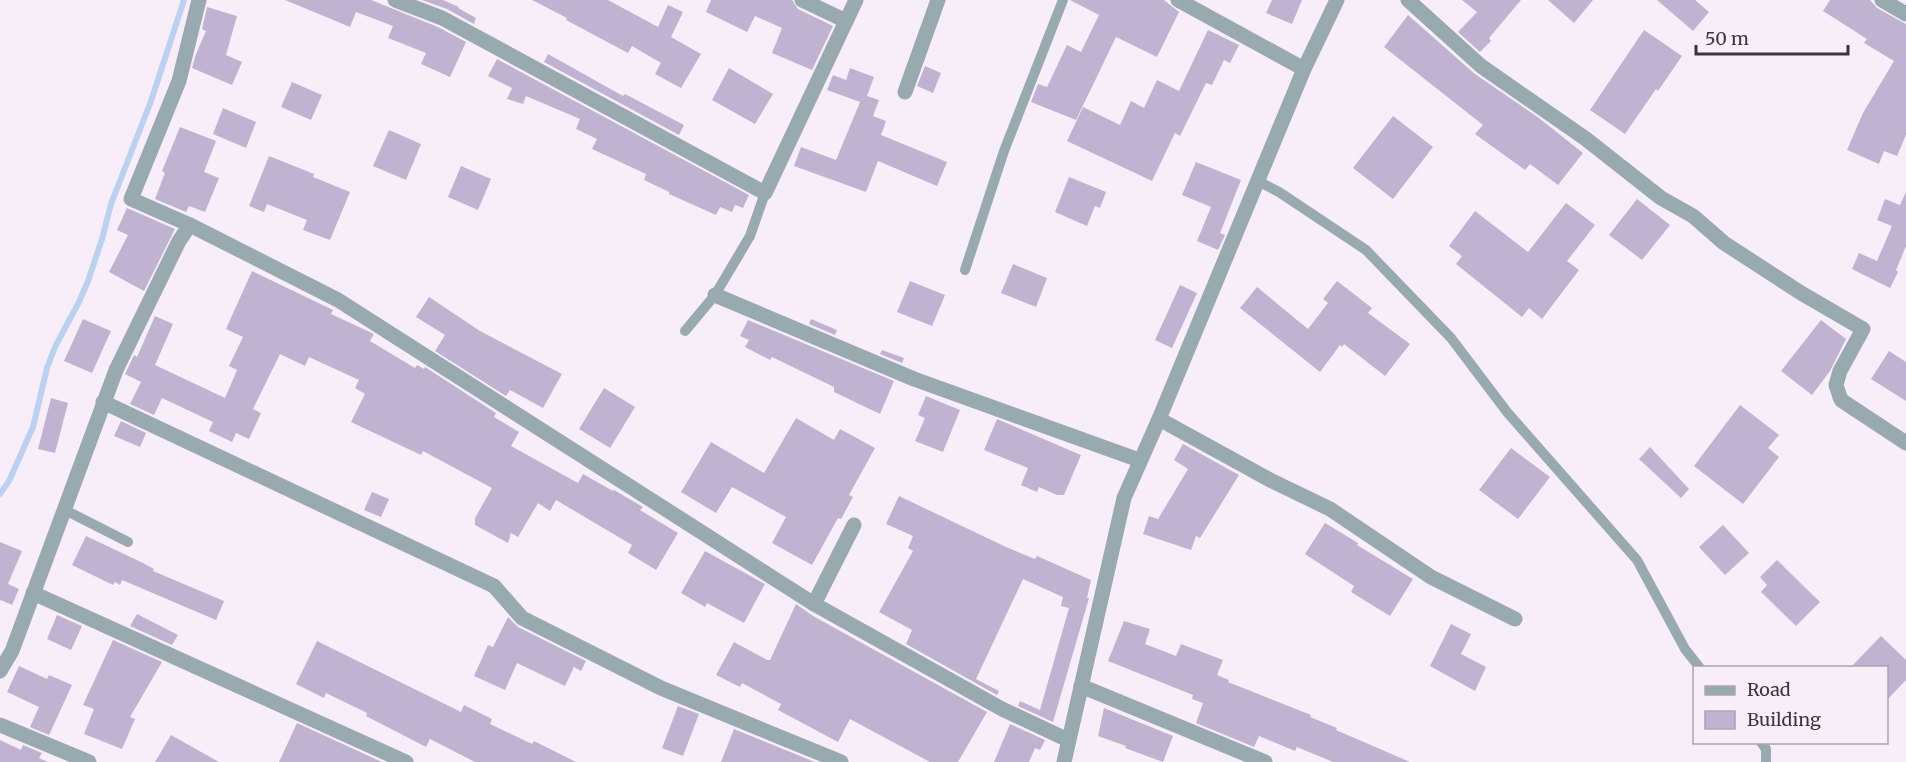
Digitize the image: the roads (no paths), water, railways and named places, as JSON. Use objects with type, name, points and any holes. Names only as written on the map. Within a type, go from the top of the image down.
[{"type":"street","points":[[199,0],[179,81],[131,199],[190,225],[338,300],[814,604],[1002,710],[1068,740]]},
{"type":"street","points":[[395,0],[442,18],[765,193],[856,0]]},
{"type":"street","points":[[802,0],[846,21]]},
{"type":"street","points":[[905,92],[938,0]]},
{"type":"street","points":[[1178,0],[1305,69]]},
{"type":"street","points":[[1064,762],[1124,498],[1305,69],[1337,0]]},
{"type":"street","points":[[1408,0],[1481,66],[1586,139],[1661,198],[1693,216],[1724,243],[1791,287],[1863,329],[1840,370],[1836,385],[1841,400],[1906,444]]},
{"type":"street","points":[[1882,0],[1906,14]]},
{"type":"street","points":[[0,671],[12,651],[116,370],[179,242],[190,225]]},
{"type":"street","points":[[715,295],[914,379],[1139,460]]},
{"type":"street","points":[[104,402],[494,586],[522,618],[661,688],[842,762]]},
{"type":"street","points":[[1159,419],[1270,480],[1330,509],[1431,577],[1515,619]]},
{"type":"street","points":[[814,604],[854,525]]},
{"type":"street","points":[[33,593],[406,762]]},
{"type":"street","points":[[1081,686],[1265,762]]},
{"type":"street","points":[[0,724],[89,762]]},
{"type":"lane","points":[[965,270],[1004,151],[1063,0]]},
{"type":"lane","points":[[1258,181],[1279,192],[1366,250],[1452,338],[1507,412],[1637,560],[1685,649],[1698,666]]},
{"type":"lane","points":[[685,331],[715,295],[750,236],[765,193]]},
{"type":"lane","points":[[63,509],[128,542]]},
{"type":"lane","points":[[1762,744],[1766,749],[1766,762]]},
{"type":"waterway","points":[[0,494],[9,481],[33,427],[47,368],[55,347],[88,281],[111,204],[151,101],[184,0]]}]
